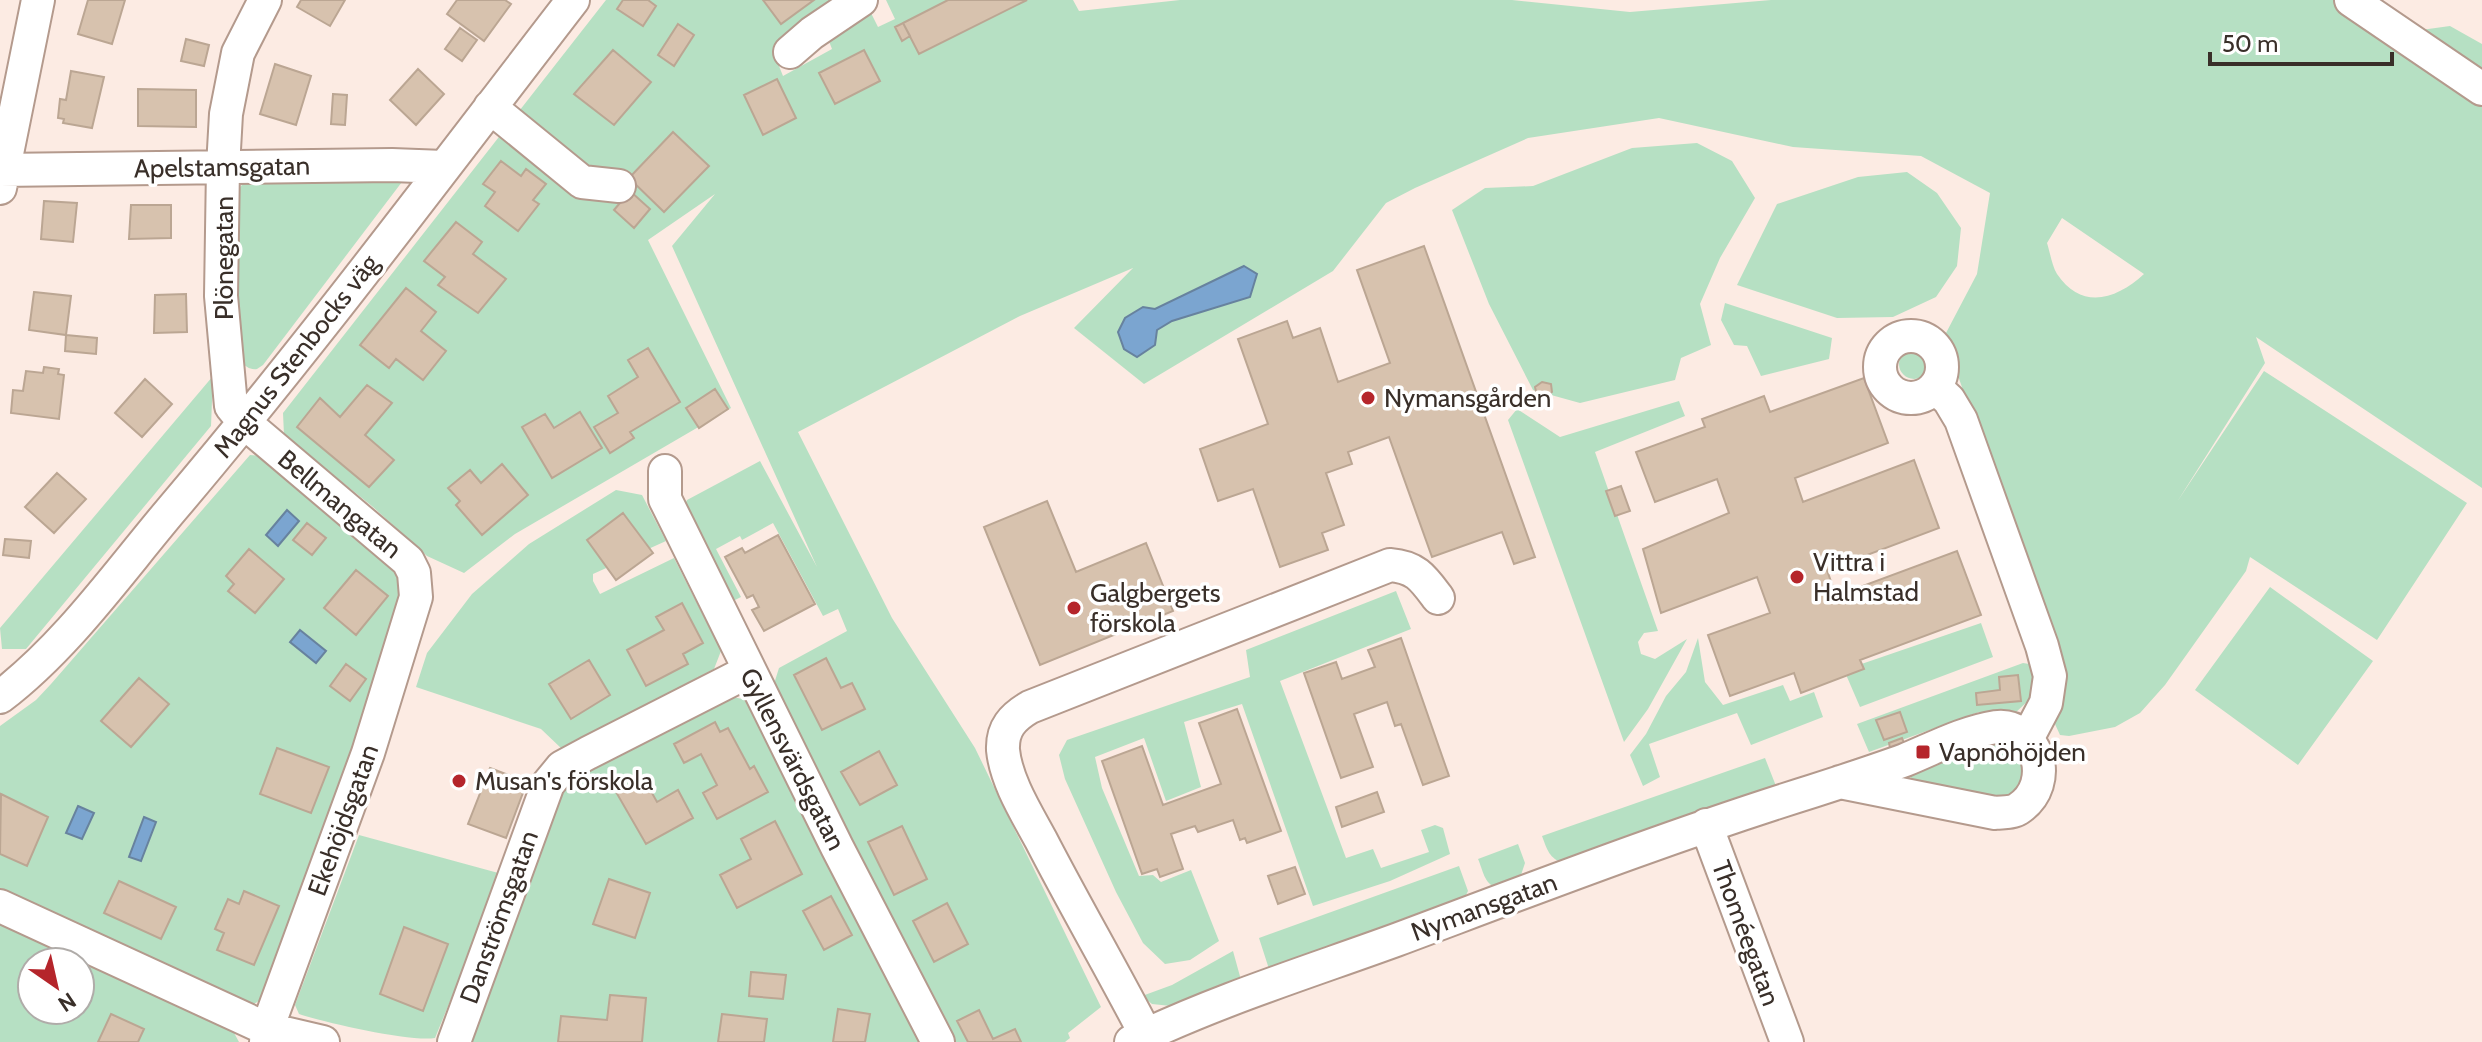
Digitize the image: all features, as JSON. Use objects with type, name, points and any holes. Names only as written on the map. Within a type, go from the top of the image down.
[{"type":"street","points":[[1,177],[38,0]]},
{"type":"street","name":"Plönegatan","points":[[245,423],[231,406],[221,296],[223,167],[226,114],[238,53],[265,0]]},
{"type":"street","name":"Magnus Stenbocks väg","points":[[1,693],[65,635],[245,423],[573,0]]},
{"type":"street","points":[[790,52],[861,0]]},
{"type":"street","points":[[2351,0],[2482,89]]},
{"type":"street","points":[[490,107],[582,182],[619,186]]},
{"type":"street","name":"Apelstamsgatan","points":[[1,177],[223,167],[444,167]]},
{"type":"street","points":[[1935,387],[1949,400],[1961,420],[2050,676],[2046,703],[2026,741]]},
{"type":"street","name":"Bellmangatan","points":[[245,423],[408,561],[414,573],[416,597]]},
{"type":"street","name":"Gyllensvärdsgatan","points":[[665,471],[665,499],[938,1042]]},
{"type":"street","points":[[1138,1038],[1011,777],[1003,752],[1004,735],[1010,721],[1030,707],[1390,565],[1408,566],[1438,598]]},
{"type":"street","name":"Ekehöjdsgatan","points":[[267,1036],[368,753],[416,597]]},
{"type":"street","name":"Danströmsgatan","points":[[454,1042],[548,784],[562,767],[749,671]]},
{"type":"street","name":"Nymansgatan","points":[[1138,1038],[1706,825],[1893,764],[1974,732],[2000,726],[2019,732],[2040,765],[2040,781],[2030,797],[2016,811],[1995,813],[1840,782]]},
{"type":"street","name":"Thoméegatan","points":[[1706,825],[1787,1042]]},
{"type":"street","points":[[0,906],[267,1036],[323,1042]]},
{"type":"green space","points":[[606,0],[847,0],[773,51],[783,76],[832,49],[825,31],[868,7],[878,27],[895,19],[886,0],[1073,0],[1079,11],[1180,0],[1512,0],[1630,12],[1771,0],[2336,0],[2482,100],[2482,488],[2256,337],[2265,363],[2177,502],[2264,371],[2467,503],[2377,640],[2250,557],[2246,571],[2165,685],[2140,713],[2115,727],[2069,736],[2060,735],[2055,724],[2057,692],[2046,628],[1956,370],[1946,333],[1977,274],[1990,193],[1921,156],[1793,147],[1659,118],[1528,138],[1386,203],[1333,271],[1144,384],[1074,328],[1133,268],[1020,316],[798,432],[892,618],[975,748],[1101,1007],[1068,1033],[1070,1038],[1065,1042],[954,1042],[773,687],[779,668],[847,631],[838,609],[823,616],[773,523],[742,540],[740,536],[716,549],[741,597],[733,601],[683,508],[687,500],[760,461],[817,567],[672,246],[715,194],[648,240],[731,408],[515,534],[464,573],[427,556],[373,507],[284,435],[283,413]],"holes":[[[2062,218],[2144,274],[2111,295],[2088,297],[2067,286],[2057,274],[2047,243]]]},
{"type":"green space","points":[[2450,26],[2482,44],[2482,79],[2421,30]]},
{"type":"green space","points":[[1697,143],[1732,161],[1755,198],[1720,258],[1700,304],[1711,345],[1681,358],[1675,380],[1580,403],[1533,390],[1489,304],[1452,210],[1485,188],[1533,186],[1632,148]]},
{"type":"green space","points":[[1907,172],[1937,193],[1961,228],[1957,266],[1936,297],[1893,317],[1837,318],[1737,285],[1777,204],[1858,177]]},
{"type":"green space","points":[[408,174],[263,365],[257,369],[245,366],[235,347],[238,190],[245,181]]},
{"type":"green space","points":[[1725,303],[1832,338],[1829,359],[1761,376],[1747,346],[1734,345],[1721,320]]},
{"type":"green space","points":[[1914,349],[1920,350],[1928,358],[1928,370],[1920,378],[1914,379],[1908,378],[1900,370],[1899,364],[1900,358],[1908,350]]},
{"type":"green space","points":[[213,376],[211,426],[26,649],[2,649],[0,628]]},
{"type":"green space","points":[[1679,401],[1685,416],[1595,452],[1658,631],[1644,633],[1638,642],[1641,654],[1655,659],[1687,639],[1648,709],[1624,742],[1508,420],[1517,409],[1560,437]]},
{"type":"green space","points":[[250,455],[263,456],[395,569],[406,593],[365,721],[265,997],[254,1004],[0,888],[0,726],[36,700],[51,684]]},
{"type":"green space","points":[[616,490],[642,495],[666,541],[593,574],[600,594],[674,558],[721,651],[714,669],[562,749],[541,729],[416,687],[427,653],[472,594],[529,544]]},
{"type":"green space","points":[[2270,587],[2373,661],[2298,765],[2195,690]]},
{"type":"green space","points":[[1396,591],[1411,629],[1280,681],[1346,858],[1373,849],[1381,868],[1429,852],[1421,830],[1435,825],[1443,828],[1450,854],[1390,881],[1313,906],[1242,704],[1184,722],[1201,787],[1166,801],[1144,738],[1095,757],[1102,788],[1139,876],[1153,875],[1161,882],[1191,870],[1219,941],[1190,960],[1165,964],[1143,943],[1116,892],[1065,779],[1059,755],[1067,740],[1250,677],[1246,650]]},
{"type":"green space","points":[[1981,623],[1993,657],[1860,707],[1844,670]]},
{"type":"green space","points":[[1698,638],[1705,682],[1723,705],[1783,685],[1790,701],[1814,692],[1823,717],[1751,745],[1737,713],[1649,744],[1660,777],[1643,786],[1630,755],[1646,734],[1666,696],[1686,672]]},
{"type":"green space","points":[[2023,663],[2036,665],[2040,677],[2030,699],[2013,715],[1979,712],[1869,752],[1857,724]]},
{"type":"green space","points":[[728,696],[752,701],[925,1042],[466,1042],[564,779]]},
{"type":"green space","points":[[1976,742],[2004,744],[2014,750],[2026,775],[2017,790],[2002,798],[1913,782],[1908,773]]},
{"type":"green space","points":[[1765,758],[1776,786],[1564,863],[1552,856],[1542,836]]},
{"type":"green space","points":[[359,835],[502,874],[435,1038],[388,1035],[329,1022],[299,1014],[295,1005]]},
{"type":"green space","points":[[1518,844],[1525,863],[1520,878],[1497,888],[1493,886],[1484,876],[1478,859]]},
{"type":"green space","points":[[1459,866],[1468,891],[1463,901],[1269,969],[1259,938]]},
{"type":"green space","points":[[0,923],[50,946],[16,946],[16,1026],[96,1026],[96,967],[233,1031],[239,1042],[0,1042]]},
{"type":"green space","points":[[1233,951],[1241,980],[1171,1006],[1152,1004],[1142,996],[1172,985]]},
{"type":"water","points":[[1244,266],[1257,274],[1250,297],[1172,321],[1157,330],[1155,345],[1137,357],[1124,349],[1118,332],[1125,318],[1143,307],[1155,309]]},
{"type":"water","points":[[287,510],[299,521],[278,546],[266,535]]},
{"type":"water","points":[[300,630],[326,651],[316,663],[290,642]]},
{"type":"water","points":[[78,806],[94,813],[82,839],[66,833]]},
{"type":"water","points":[[144,817],[156,822],[141,861],[129,857]]},
{"type":"building","points":[[88,0],[125,0],[112,44],[78,34]]},
{"type":"building","points":[[301,0],[345,0],[330,26],[297,7]]},
{"type":"building","points":[[457,0],[505,0],[511,4],[484,41],[447,14]]},
{"type":"building","points":[[623,0],[648,0],[656,6],[643,26],[617,9]]},
{"type":"building","points":[[763,0],[814,0],[781,24]]},
{"type":"building","points":[[948,0],[1027,0],[919,54],[903,23]]},
{"type":"building","points":[[903,23],[910,36],[902,41],[895,27]]},
{"type":"building","points":[[678,24],[694,35],[674,66],[658,55]]},
{"type":"building","points":[[460,28],[477,40],[462,61],[445,49]]},
{"type":"building","points":[[186,39],[209,45],[204,66],[181,61]]},
{"type":"building","points":[[613,50],[651,82],[614,125],[574,94]]},
{"type":"building","points":[[864,50],[880,81],[835,104],[819,73]]},
{"type":"building","points":[[275,64],[311,76],[296,125],[260,114]]},
{"type":"building","points":[[418,69],[444,94],[416,125],[390,100]]},
{"type":"building","points":[[71,71],[104,77],[92,128],[63,123],[64,119],[58,118],[60,99],[66,100]]},
{"type":"building","points":[[777,79],[796,118],[763,135],[744,95]]},
{"type":"building","points":[[138,89],[196,90],[196,127],[138,126]]},
{"type":"building","points":[[333,94],[347,95],[345,125],[331,124]]},
{"type":"building","points":[[673,132],[709,166],[664,212],[629,178]]},
{"type":"building","points":[[501,161],[521,176],[526,169],[546,184],[533,200],[539,204],[518,231],[485,206],[495,192],[483,184]]},
{"type":"building","points":[[630,191],[650,209],[634,228],[614,210]]},
{"type":"building","points":[[44,201],[77,203],[73,242],[41,239]]},
{"type":"building","points":[[131,205],[171,205],[171,238],[129,239]]},
{"type":"building","points":[[456,222],[482,242],[473,254],[506,279],[478,313],[438,285],[445,277],[424,261]]},
{"type":"building","name":"Nymansgården","points":[[1424,246],[1535,557],[1514,564],[1502,532],[1432,557],[1389,437],[1348,452],[1352,464],[1326,473],[1344,525],[1322,533],[1328,550],[1280,567],[1253,489],[1218,501],[1200,449],[1268,424],[1238,339],[1287,321],[1293,338],[1320,328],[1338,382],[1390,363],[1357,270]]},
{"type":"building","points":[[406,288],[436,312],[421,331],[446,351],[423,380],[396,359],[389,368],[360,345]]},
{"type":"building","points":[[34,292],[71,296],[66,335],[29,330]]},
{"type":"building","points":[[186,294],[187,332],[154,333],[155,295]]},
{"type":"building","points":[[66,335],[97,338],[96,354],[65,351]]},
{"type":"building","points":[[648,348],[680,402],[630,432],[634,438],[610,453],[594,427],[618,413],[608,396],[638,377],[628,360]]},
{"type":"building","points":[[44,367],[59,369],[58,374],[64,375],[59,419],[11,413],[13,390],[23,391],[26,371],[43,373]]},
{"type":"building","points":[[1864,378],[1888,443],[1795,478],[1803,502],[1914,460],[1939,528],[1827,570],[1836,596],[1957,551],[1981,615],[1860,660],[1864,669],[1801,693],[1794,673],[1730,696],[1708,635],[1770,613],[1757,577],[1661,613],[1643,549],[1729,513],[1717,479],[1655,502],[1636,452],[1705,427],[1702,419],[1764,396],[1770,412]]},
{"type":"building","points":[[145,379],[172,404],[142,437],[115,413]]},
{"type":"building","points":[[1542,382],[1551,384],[1552,392],[1546,398],[1537,396],[1535,387]]},
{"type":"building","points":[[367,385],[392,403],[365,435],[394,460],[369,487],[297,427],[320,398],[340,417]]},
{"type":"building","points":[[715,389],[728,409],[699,428],[686,408]]},
{"type":"building","points":[[580,412],[602,448],[552,478],[522,427],[545,414],[554,428]]},
{"type":"building","points":[[502,464],[528,495],[482,535],[456,505],[460,501],[448,488],[470,470],[481,483]]},
{"type":"building","points":[[57,473],[86,499],[54,533],[25,507]]},
{"type":"building","points":[[1621,486],[1630,511],[1615,516],[1606,491]]},
{"type":"building","points":[[1047,501],[1076,572],[1146,543],[1173,611],[1040,665],[984,527]]},
{"type":"building","points":[[623,513],[653,553],[616,580],[587,540]]},
{"type":"building","points":[[307,523],[326,538],[312,555],[293,540]]},
{"type":"building","points":[[778,535],[815,604],[764,631],[752,610],[759,607],[753,595],[747,598],[725,557],[742,548],[745,553]]},
{"type":"building","points":[[5,539],[31,541],[29,558],[3,555]]},
{"type":"building","points":[[249,549],[284,579],[255,613],[228,591],[234,584],[226,576]]},
{"type":"building","points":[[356,570],[388,596],[356,635],[324,608]]},
{"type":"building","points":[[682,603],[703,643],[683,654],[688,664],[646,686],[627,650],[664,630],[656,617]]},
{"type":"building","points":[[1401,638],[1449,776],[1423,785],[1401,724],[1395,726],[1387,702],[1354,714],[1373,767],[1341,778],[1304,673],[1336,662],[1342,679],[1375,667],[1368,650]]},
{"type":"building","points":[[826,658],[841,688],[852,683],[865,709],[822,730],[794,675]]},
{"type":"building","points":[[589,660],[610,695],[571,719],[549,684]]},
{"type":"building","points":[[346,664],[366,679],[350,701],[330,686]]},
{"type":"building","points":[[2018,675],[2021,701],[1977,705],[1976,693],[2000,690],[1999,677]]},
{"type":"building","points":[[139,678],[169,704],[131,747],[101,721]]},
{"type":"building","points":[[1237,709],[1281,831],[1247,843],[1245,838],[1240,840],[1233,820],[1198,832],[1195,826],[1171,834],[1183,869],[1160,877],[1157,869],[1142,874],[1102,761],[1142,746],[1163,805],[1221,784],[1199,723]]},
{"type":"building","points":[[1900,712],[1907,732],[1884,740],[1876,720]]},
{"type":"building","points":[[715,722],[720,732],[728,728],[750,769],[754,766],[768,792],[717,819],[703,793],[717,785],[701,754],[684,763],[674,744]]},
{"type":"building","points":[[1902,738],[1904,743],[1890,748],[1889,743]]},
{"type":"building","points":[[277,748],[329,767],[311,813],[260,794]]},
{"type":"building","points":[[879,751],[897,785],[860,805],[841,772]]},
{"type":"building","points":[[490,768],[527,782],[506,838],[468,824]]},
{"type":"building","points":[[643,777],[657,802],[678,790],[693,818],[646,844],[616,792]]},
{"type":"building","points":[[1377,792],[1384,812],[1342,827],[1336,807]]},
{"type":"building","points":[[1,794],[48,817],[27,866],[0,854]]},
{"type":"building","points":[[775,821],[802,874],[737,908],[720,875],[751,859],[741,839]]},
{"type":"building","points":[[902,826],[927,879],[894,895],[868,842]]},
{"type":"building","points":[[1295,867],[1305,894],[1278,904],[1268,876]]},
{"type":"building","points":[[609,879],[650,893],[635,938],[593,924]]},
{"type":"building","points":[[119,881],[176,907],[161,939],[104,913]]},
{"type":"building","points":[[244,891],[279,906],[254,965],[217,950],[224,933],[215,929],[228,899],[239,904]]},
{"type":"building","points":[[831,896],[852,935],[824,950],[803,911]]},
{"type":"building","points":[[947,903],[968,944],[934,962],[913,921]]},
{"type":"building","points":[[404,927],[448,944],[423,1011],[380,994]]},
{"type":"building","points":[[751,972],[786,975],[783,999],[749,996]]},
{"type":"building","points":[[610,995],[646,998],[642,1042],[558,1042],[561,1016],[607,1020]]},
{"type":"building","points":[[838,1009],[870,1014],[865,1042],[833,1042]]},
{"type":"building","points":[[979,1010],[993,1039],[1015,1029],[1021,1042],[968,1042],[957,1021]]},
{"type":"building","points":[[111,1014],[144,1029],[138,1042],[98,1042]]},
{"type":"building","points":[[722,1014],[767,1019],[764,1042],[718,1042]]},
{"type":"place","name":"Nymansgården","points":[[1368,398]]},
{"type":"place","name":"Vittra i Halmstad","points":[[1797,577]]},
{"type":"place","name":"Galgbergets förskola","points":[[1074,608]]},
{"type":"place","name":"Vapnöhöjden","points":[[1923,752]]},
{"type":"place","name":"Musan's förskola","points":[[459,781]]}]
